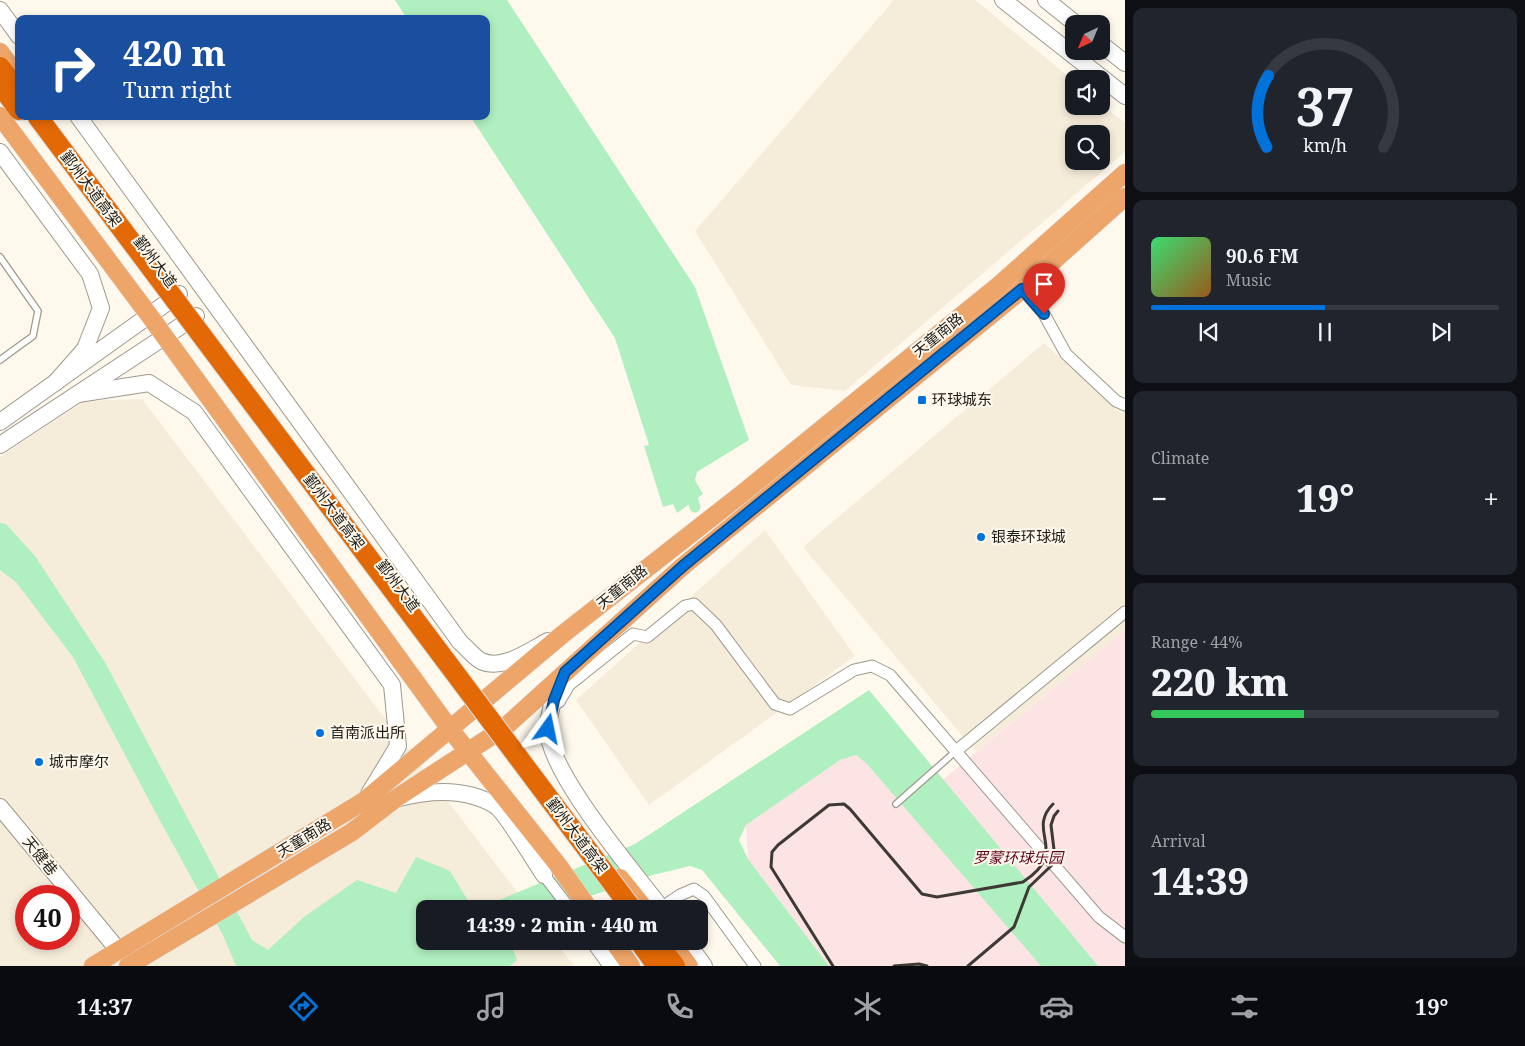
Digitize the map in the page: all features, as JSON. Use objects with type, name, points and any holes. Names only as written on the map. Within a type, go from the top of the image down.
[{"type":"highway","points":[[0,67],[15,87]]},
{"type":"highway","points":[[0,85],[15,105]]},
{"type":"highway","name":"鄞州大道高架","points":[[26,120],[608,900]]},
{"type":"highway","name":"鄞州大道高架","points":[[40,120],[636,895]]},
{"type":"highway","points":[[646,950],[658,966]]},
{"type":"highway","points":[[663,950],[675,966]]},
{"type":"main road","points":[[0,52],[15,73]]},
{"type":"main road","points":[[0,116],[149,315],[468,752],[551,870],[580,900]]},
{"type":"main road","name":"鄞州大道","points":[[51,120],[504,728],[594,845],[636,895]]},
{"type":"main road","name":"天童南路","points":[[93,966],[364,802],[564,634],[743,493],[998,286],[1125,173]]},
{"type":"main road","name":"天童南路","points":[[128,966],[352,832],[395,799],[504,728],[683,566],[1022,289],[1125,197]]},
{"type":"main road","points":[[619,950],[631,966]]},
{"type":"main road","points":[[677,950],[689,966]]},
{"type":"street","points":[[1003,0],[1125,96]]},
{"type":"street","points":[[1046,0],[1065,15]]},
{"type":"street","points":[[0,10],[15,31]]},
{"type":"street","points":[[1110,51],[1125,62]]},
{"type":"street","name":"鄞州大道","points":[[81,120],[460,642],[480,661],[495,665],[513,659],[564,634]]},
{"type":"street","points":[[0,152],[90,274],[101,308],[85,349],[55,382]]},
{"type":"street","points":[[1022,289],[1044,314],[1066,354],[1116,401],[1125,405]]},
{"type":"street","points":[[0,422],[179,294]]},
{"type":"street","points":[[0,445],[196,316]]},
{"type":"street","points":[[78,394],[150,383],[194,412],[392,685],[398,746],[364,802]]},
{"type":"street","points":[[551,714],[569,685],[632,634],[647,637],[686,606],[694,604],[716,625],[775,704],[790,709],[854,670],[872,666],[890,675],[1098,916],[1125,937]]},
{"type":"street","points":[[956,751],[1125,612]]},
{"type":"street","points":[[582,658],[565,672],[551,714],[548,729],[554,756],[566,780],[614,845],[636,895]]},
{"type":"street","points":[[395,799],[423,792],[462,793],[497,807],[551,870],[566,900]]},
{"type":"street","name":"天健巷","points":[[0,807],[119,951]]},
{"type":"street","points":[[673,900],[694,888],[707,900]]},
{"type":"street","points":[[708,901],[755,966]]},
{"type":"street","points":[[600,950],[612,966]]},
{"type":"street","points":[[692,950],[704,966]]},
{"type":"lane","points":[[0,257],[38,311],[34,336],[0,360]]},
{"type":"lane","points":[[896,804],[956,751]]},
{"type":"shaded area","points":[[395,0],[507,0],[695,287],[749,440],[697,472],[695,480],[703,494],[677,513],[673,504],[663,507],[644,446],[649,445],[615,338],[473,120],[490,120],[490,15],[404,15]]},
{"type":"shaded area","points":[[894,0],[975,0],[1065,74],[1065,115],[1110,115],[1110,110],[1125,123],[1125,152],[1110,165],[1110,125],[1065,125],[1065,170],[1104,170],[845,391],[791,385],[695,231]]},
{"type":"shaded area","name":"银泰环球城","points":[[1044,343],[1121,414],[1125,411],[1125,630],[976,752],[803,547]]},
{"type":"shaded area","points":[[142,399],[523,900],[416,900],[416,950],[562,950],[574,966],[0,966],[0,457],[84,401]]},
{"type":"shaded area","points":[[0,523],[6,524],[35,556],[106,664],[252,940],[268,950],[304,917],[357,880],[396,893],[416,857],[450,871],[468,900],[416,900],[416,950],[513,950],[517,960],[510,966],[236,966],[223,935],[73,657],[16,582],[0,570]]},
{"type":"shaded area","points":[[765,530],[855,656],[649,805],[576,700]]},
{"type":"shaded area","points":[[869,690],[1098,966],[1041,966],[867,764],[856,755],[840,760],[746,825],[739,840],[748,859],[829,966],[780,966],[702,870],[690,866],[653,875],[579,900],[499,900],[635,844]]},
{"type":"green space","name":"罗蒙环球乐园","points":[[1125,630],[1125,966],[829,966],[748,859],[746,825],[840,760],[856,755],[867,764],[907,809]]},
{"type":"waterway","points":[[689,487],[695,507]]},
{"type":"railway","points":[[833,966],[771,867],[772,852],[778,845],[829,805],[844,804],[850,809],[922,894],[937,897],[1023,882],[1037,871],[1044,861],[1046,851],[1043,824],[1046,814],[1053,804]]},
{"type":"railway","points":[[968,966],[1014,927],[1029,887],[1051,866],[1055,858],[1051,825],[1058,811]]},
{"type":"railway","points":[[894,966],[919,964],[927,966]]},
{"type":"place","name":"环球城东","points":[[922,400]]},
{"type":"place","name":"银泰环球城","points":[[981,537]]},
{"type":"place","name":"首南派出所","points":[[320,733]]},
{"type":"place","name":"城市摩尔","points":[[39,762]]},
{"type":"route","points":[[548,729],[554,700],[565,672],[683,566],[1022,289],[1044,314]]}]
